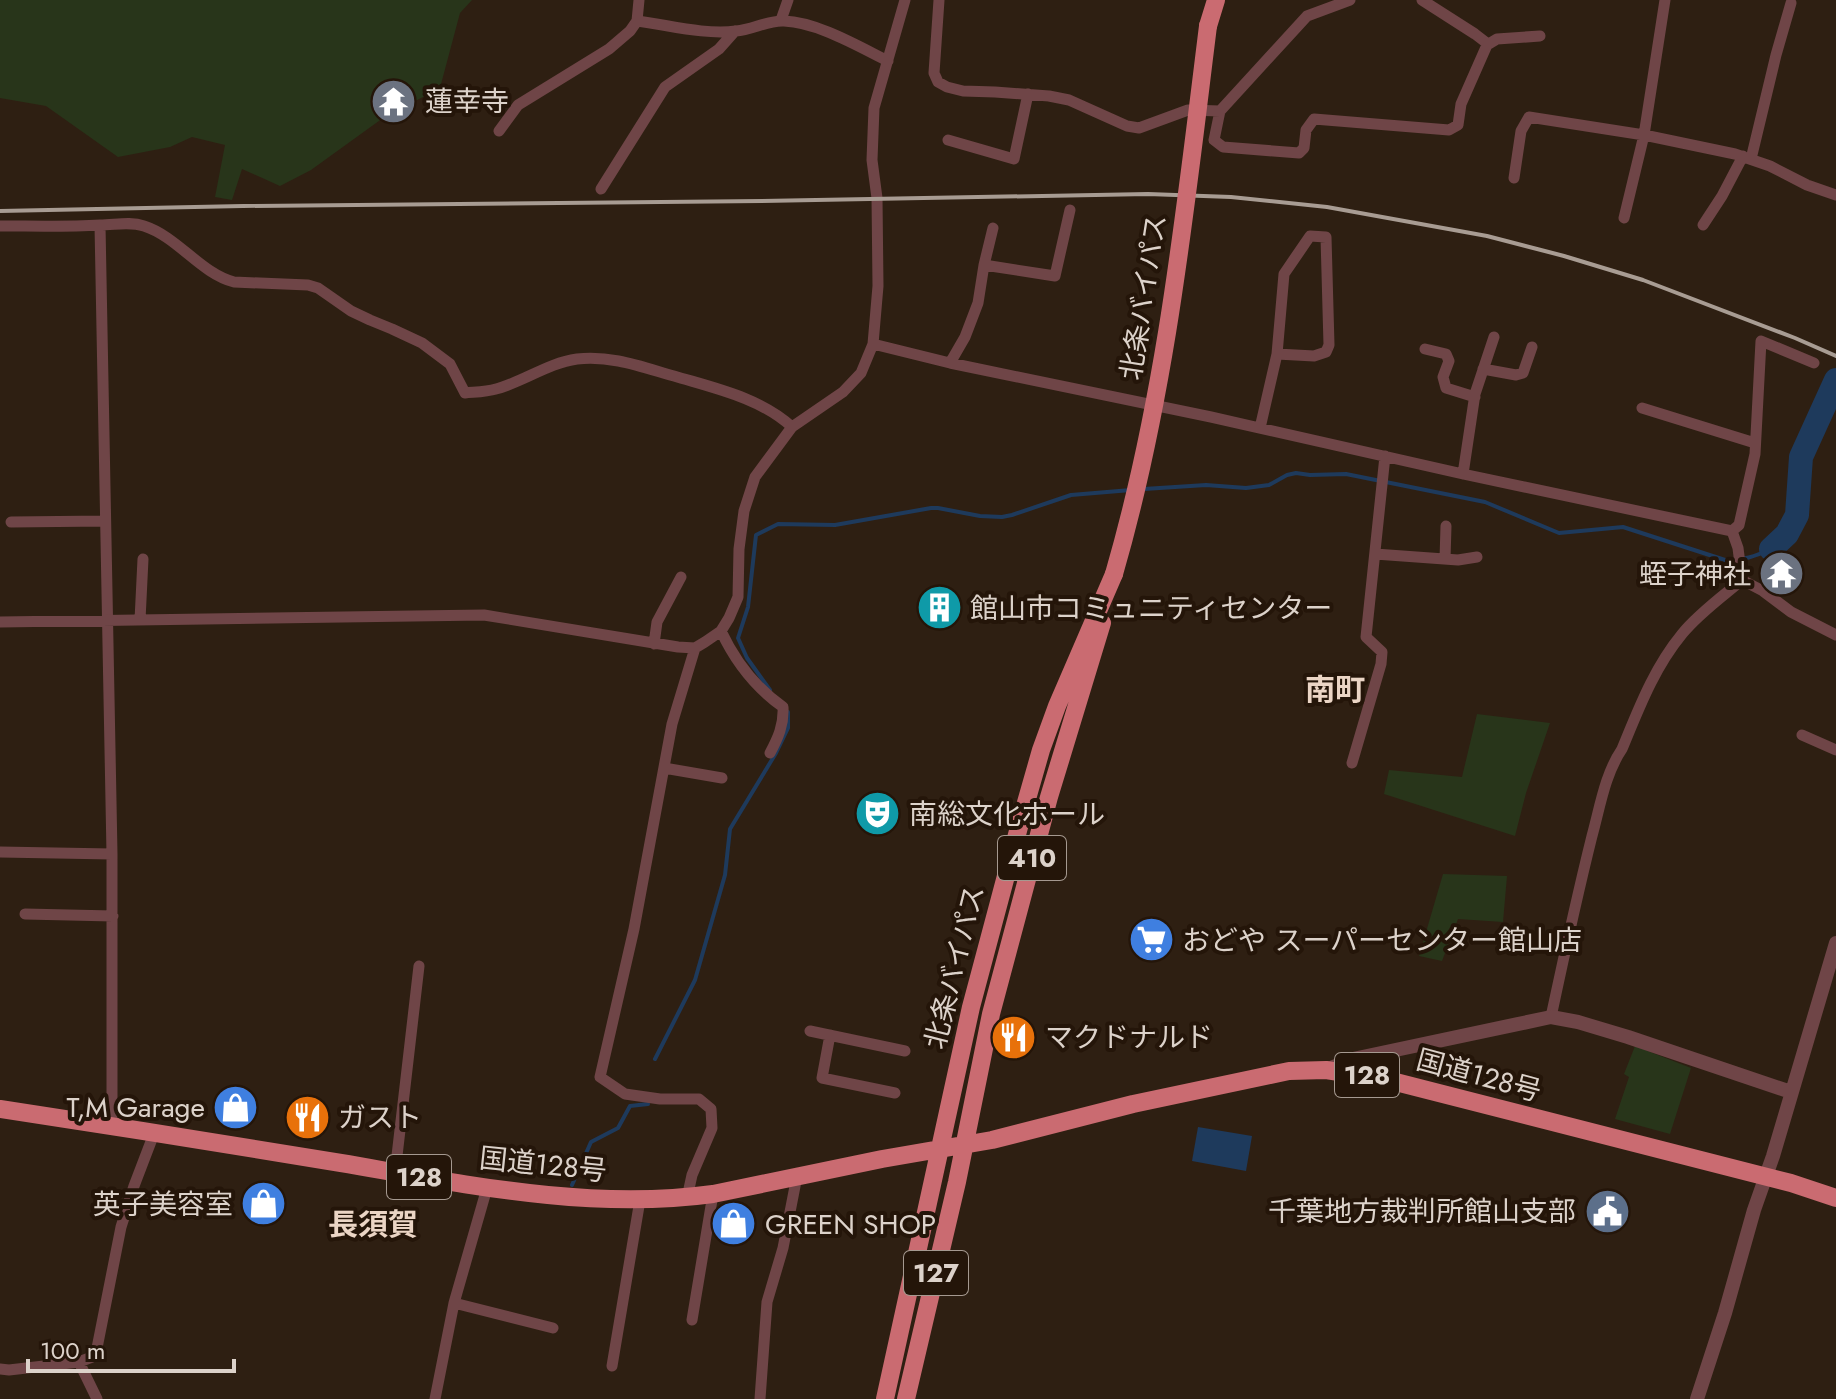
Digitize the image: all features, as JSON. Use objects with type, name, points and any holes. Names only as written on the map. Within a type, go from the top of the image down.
[{"type":"highway","name":"北条バイパス","points":[[964,1146],[991,1014],[1049,797],[1095,651],[1129,524],[1158,390],[1175,281],[1209,0]]},
{"type":"highway","name":"北条バイパス","points":[[1208,26],[1216,0]]},
{"type":"highway","name":"北条バイパス","points":[[938,1151],[971,1007],[1041,750],[1062,693],[1114,574]]},
{"type":"highway","name":"国道128号","points":[[964,1146],[1257,1077],[1289,1071],[1326,1070],[1384,1079],[1791,1183],[1836,1198]]},
{"type":"highway","name":"国道128号","points":[[0,1109],[155,1131],[487,1188],[596,1200],[687,1198],[882,1159],[938,1151]]},
{"type":"highway","name":"128","points":[[938,1151],[964,1146]]},
{"type":"highway","name":"127","points":[[906,1399],[964,1146]]},
{"type":"highway","name":"127","points":[[885,1399],[938,1151]]},
{"type":"street","points":[[499,131],[518,105],[609,49],[630,31],[637,21],[639,0]]},
{"type":"street","points":[[781,20],[788,0]]},
{"type":"street","points":[[0,622],[484,615],[695,648],[721,631],[738,597],[744,511],[755,477],[792,427],[843,392],[861,373],[873,344],[878,286],[877,198],[872,160],[874,108],[905,0]]},
{"type":"street","points":[[939,0],[934,73],[938,82],[947,87],[1069,100],[1121,124],[1139,128],[1188,110],[1220,111]]},
{"type":"street","points":[[1350,0],[1307,16],[1220,111],[1214,140],[1223,147],[1299,153],[1304,148],[1306,130],[1314,119],[1449,130],[1458,125],[1461,104],[1488,44],[1497,39],[1540,36]]},
{"type":"street","points":[[1422,0],[1488,44]]},
{"type":"street","points":[[1624,218],[1644,135],[1665,0]]},
{"type":"street","points":[[1703,225],[1747,158],[1791,3]]},
{"type":"street","points":[[637,21],[735,31],[781,20],[801,23],[840,37],[888,61]]},
{"type":"street","points":[[601,189],[665,87],[719,49],[735,31]]},
{"type":"street","points":[[948,140],[1014,159],[1028,94]]},
{"type":"street","points":[[1514,178],[1521,131],[1529,117],[1712,148],[1770,166],[1807,185],[1836,195]]},
{"type":"street","points":[[984,265],[1055,276],[1070,210]]},
{"type":"street","points":[[100,225],[113,916],[112,1125]]},
{"type":"street","points":[[0,226],[143,225],[169,239],[225,280],[318,288],[351,311],[422,343],[450,364],[465,393],[495,389],[575,359],[617,360],[729,392],[780,416],[792,427]]},
{"type":"street","points":[[950,363],[965,337],[978,303],[993,228]]},
{"type":"street","points":[[1260,428],[1277,354],[1284,274],[1310,236],[1326,237],[1329,345],[1326,352],[1314,356],[1277,354]]},
{"type":"street","points":[[1463,474],[1475,397],[1494,337]]},
{"type":"street","points":[[1732,531],[1739,525],[1755,454],[1761,341],[1814,363]]},
{"type":"street","points":[[873,344],[1732,531]]},
{"type":"street","points":[[1483,369],[1516,375],[1523,373],[1532,347]]},
{"type":"street","points":[[1425,349],[1446,354],[1449,361],[1443,377],[1446,388],[1475,397]]},
{"type":"street","points":[[1642,408],[1755,443]]},
{"type":"street","points":[[1352,763],[1381,664],[1382,652],[1366,637],[1385,456]]},
{"type":"street","points":[[11,522],[105,521]]},
{"type":"street","points":[[1445,559],[1446,526]]},
{"type":"street","points":[[1732,531],[1741,574],[1791,612],[1836,635]]},
{"type":"street","points":[[1375,554],[1458,560],[1477,557]]},
{"type":"street","points":[[140,620],[143,559]]},
{"type":"street","points":[[1551,1017],[1578,890],[1606,784],[1616,758],[1648,685],[1668,653],[1684,631],[1741,574]]},
{"type":"street","points":[[654,644],[657,622],[681,577]]},
{"type":"street","points":[[721,631],[757,685],[783,707],[780,734],[770,753]]},
{"type":"street","points":[[687,1198],[692,1175],[712,1128],[711,1109],[699,1099],[660,1099],[625,1094],[600,1077],[634,929],[672,724],[695,648]]},
{"type":"street","points":[[1802,735],[1836,750]]},
{"type":"street","points":[[664,768],[722,778]]},
{"type":"street","points":[[0,852],[112,854]]},
{"type":"street","points":[[25,914],[113,916]]},
{"type":"street","points":[[1697,1399],[1836,943]]},
{"type":"street","points":[[395,1173],[419,966]]},
{"type":"street","points":[[1326,1070],[1353,1059],[1551,1017],[1628,1037],[1791,1092]]},
{"type":"street","points":[[810,1031],[905,1051]]},
{"type":"street","points":[[830,1035],[822,1078],[895,1093]]},
{"type":"street","points":[[0,1369],[79,1362],[92,1357],[97,1348],[124,1216],[155,1131]]},
{"type":"street","points":[[760,1399],[767,1302],[783,1248],[797,1176]]},
{"type":"street","points":[[435,1399],[454,1303],[487,1188]]},
{"type":"street","points":[[692,1320],[713,1194]]},
{"type":"street","points":[[612,1366],[640,1200]]},
{"type":"street","points":[[454,1303],[553,1328]]},
{"type":"street","points":[[79,1362],[97,1399]]},
{"type":"green space","points":[[0,0],[472,0],[460,13],[440,88],[383,118],[311,170],[280,186],[242,169],[232,200],[215,197],[225,145],[192,137],[170,147],[118,157],[46,106],[0,98]]},
{"type":"green space","points":[[1477,714],[1550,723],[1515,836],[1384,794],[1389,770],[1462,777]]},
{"type":"green space","points":[[1443,874],[1507,876],[1503,922],[1458,919],[1442,961],[1419,956]]},
{"type":"green space","points":[[1635,1046],[1691,1068],[1670,1134],[1615,1119],[1629,1077],[1624,1074]]},
{"type":"water","points":[[1198,1127],[1252,1136],[1246,1171],[1192,1161]]},
{"type":"waterway","points":[[1771,549],[1787,534],[1797,515],[1801,457],[1836,380]]},
{"type":"waterway","points":[[1144,489],[1206,485],[1246,488],[1269,485],[1296,473],[1346,474],[1485,502],[1559,533],[1623,527],[1725,560],[1749,558],[1771,549]]},
{"type":"waterway","points":[[770,690],[747,658],[738,638],[748,607],[756,535],[778,524],[835,525],[931,508],[1002,517],[1071,495],[1131,490]]},
{"type":"waterway","points":[[655,1059],[695,980],[725,875],[730,829],[776,753],[788,728],[788,712]]},
{"type":"waterway","points":[[572,1185],[591,1142],[618,1128],[630,1106],[648,1104]]},
{"type":"railway","points":[[0,211],[1148,194],[1231,197],[1327,207],[1487,236],[1564,256],[1643,280],[1836,356]]},
{"type":"place","name":"蓮幸寺","points":[[394,101]]},
{"type":"place","name":"蛭子神社","points":[[1782,574]]},
{"type":"place","name":"館山市コミュニティセンター","points":[[939,608]]},
{"type":"place","name":"南総文化ホール","points":[[878,814]]},
{"type":"place","name":"おどや スーパーセンター館山店","points":[[1151,940]]},
{"type":"place","name":"マクドナルド","points":[[1014,1037]]},
{"type":"place","name":"T,M Garage","points":[[236,1107]]},
{"type":"place","name":"ガスト","points":[[307,1117]]},
{"type":"place","name":"英子美容室","points":[[264,1204]]},
{"type":"place","name":"千葉地方裁判所館山支部","points":[[1607,1211]]},
{"type":"place","name":"GREEN SHOP","points":[[734,1224]]},
{"type":"district","name":"南町","points":[[1335,690]]},
{"type":"district","name":"長須賀","points":[[373,1225]]}]
